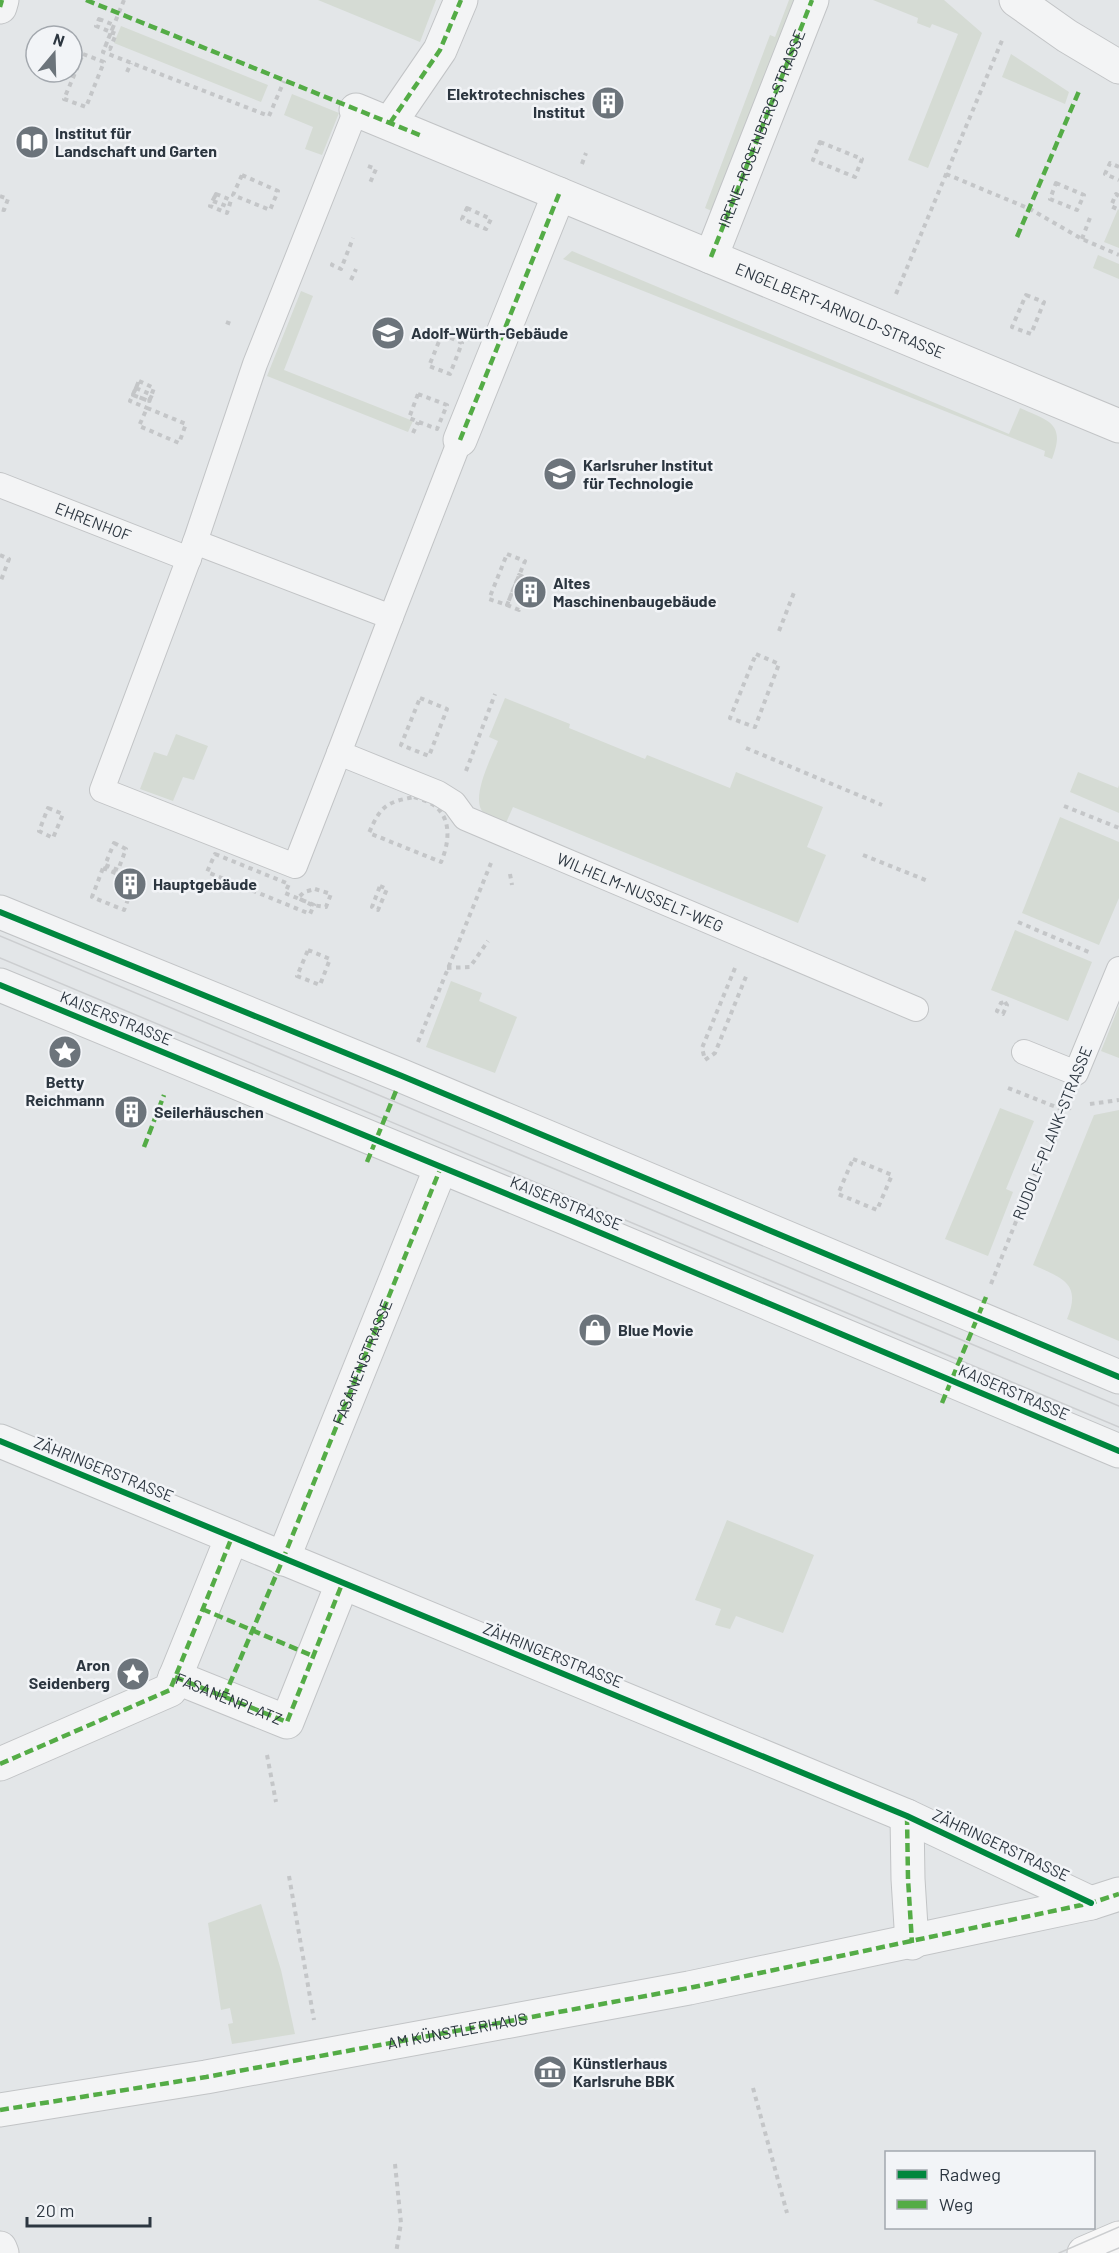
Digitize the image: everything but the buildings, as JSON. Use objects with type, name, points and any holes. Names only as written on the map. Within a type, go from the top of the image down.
[{"type":"main road","points":[[1084,2253],[1119,2238]]},
{"type":"street","points":[[0,7],[2,0]]},
{"type":"street","points":[[390,123],[440,50],[461,0]]},
{"type":"street","name":"IRENE-ROSENBERG-STRASSE","points":[[711,257],[813,0]]},
{"type":"street","points":[[1017,1],[1067,36],[1119,67]]},
{"type":"street","name":"ENGELBERT-ARNOLD-STRASSE","points":[[356,110],[1119,426]]},
{"type":"street","points":[[460,440],[559,194]]},
{"type":"street","points":[[0,912],[402,1076],[1119,1377]]},
{"type":"street","name":"KAISERSTRASSE","points":[[0,985],[1119,1451]]},
{"type":"street","name":"FASANENSTRASSE","points":[[283,1559],[441,1167]]},
{"type":"street","name":"ZÄHRINGERSTRASSE","points":[[0,1441],[1105,1899]]},
{"type":"street","name":"FASANENPLATZ","points":[[232,1537],[175,1677],[287,1722],[342,1584]]},
{"type":"street","points":[[0,1764],[170,1690],[175,1677]]},
{"type":"street","points":[[907,1816],[912,1942]]},
{"type":"street","name":"AM KÜNSTLERHAUS","points":[[0,2110],[206,2077],[689,1988],[1105,1899]]},
{"type":"street","points":[[0,2248],[2,2253]]},
{"type":"lane","points":[[356,110],[255,364],[192,550],[102,790],[295,866],[460,440]]},
{"type":"lane","name":"EHRENHOF","points":[[0,485],[391,617]]},
{"type":"lane","name":"WILHELM-NUSSELT-WEG","points":[[339,753],[438,793],[454,803],[465,818],[502,835],[916,1009]]},
{"type":"lane","name":"RUDOLF-PLANK-STRASSE","points":[[1076,1073],[1109,962]]},
{"type":"lane","points":[[1024,1052],[1076,1073]]},
{"type":"path","points":[[105,47],[124,0]]},
{"type":"path","points":[[882,328],[1017,1]]},
{"type":"path","points":[[111,32],[96,26],[99,19],[114,25],[103,52],[269,116],[284,81]]},
{"type":"path","points":[[83,54],[104,62],[86,107],[64,99],[83,54]]},
{"type":"path","points":[[127,72],[131,63]]},
{"type":"path","points":[[820,142],[862,159],[855,177],[813,160],[820,142]]},
{"type":"path","points":[[581,165],[586,153]]},
{"type":"path","points":[[1119,167],[1110,164],[1106,174],[1119,180]]},
{"type":"path","points":[[946,174],[1030,209],[1082,239],[1119,255]]},
{"type":"path","points":[[242,175],[278,190],[270,210],[233,195],[242,175]]},
{"type":"path","points":[[1056,183],[1084,195],[1077,210],[1050,199],[1056,183]]},
{"type":"path","points":[[216,194],[231,200],[227,213],[210,206],[213,201],[216,194]]},
{"type":"path","points":[[1119,195],[1116,194],[1111,206],[1119,210]]},
{"type":"path","points":[[0,196],[8,199],[4,210],[0,209]]},
{"type":"path","points":[[273,205],[281,208]]},
{"type":"path","points":[[467,208],[491,219],[486,229],[462,219],[467,208]]},
{"type":"path","points":[[1082,239],[1091,215]]},
{"type":"path","points":[[336,255],[332,265],[341,268],[353,238]]},
{"type":"path","points":[[351,280],[356,269]]},
{"type":"path","points":[[1026,295],[1044,302],[1031,334],[1012,327],[1026,295]]},
{"type":"path","points":[[226,322],[234,325]]},
{"type":"path","points":[[442,334],[462,343],[450,374],[429,366],[442,334]]},
{"type":"path","points":[[133,395],[130,401],[147,408],[186,424],[179,443],[139,426],[147,408],[154,388],[139,381],[133,395]]},
{"type":"path","points":[[136,388],[152,395]]},
{"type":"path","points":[[133,395],[149,401]]},
{"type":"path","points":[[413,433],[418,423]]},
{"type":"path","points":[[181,435],[188,439]]},
{"type":"path","points":[[507,605],[519,575],[525,561],[507,554],[489,599],[519,610],[531,580],[519,575]]},
{"type":"path","points":[[0,555],[9,559],[0,582]]},
{"type":"path","points":[[779,631],[795,590]]},
{"type":"path","points":[[756,654],[779,664],[761,710],[755,727],[730,718],[756,654]]},
{"type":"path","points":[[480,734],[495,694]]},
{"type":"path","points":[[420,698],[447,709],[429,756],[401,745],[420,698]]},
{"type":"path","points":[[746,748],[882,805]]},
{"type":"path","points":[[414,797],[435,806],[447,824],[448,846],[441,862],[405,848],[369,834],[376,817],[392,801],[414,797]]},
{"type":"path","points":[[1064,806],[1119,828]]},
{"type":"path","points":[[48,808],[63,814],[53,838],[39,831],[48,808]]},
{"type":"path","points":[[416,1048],[502,835]]},
{"type":"path","points":[[114,843],[126,849],[118,870],[105,865],[114,843]]},
{"type":"path","points":[[862,855],[928,881]]},
{"type":"path","points":[[103,868],[135,881],[124,910],[92,897],[103,868]]},
{"type":"path","points":[[381,886],[387,889],[378,910],[372,907],[381,886]]},
{"type":"path","points":[[315,889],[331,894],[326,907],[312,905],[298,898],[304,892],[315,889]]},
{"type":"path","points":[[1018,922],[1109,962]]},
{"type":"path","points":[[447,968],[470,967],[488,941]]},
{"type":"path","points":[[308,950],[330,959],[320,985],[297,976],[308,950]]},
{"type":"path","points":[[735,967],[702,1048],[705,1060],[715,1053],[750,967]]},
{"type":"path","points":[[1008,1088],[1061,1109]]},
{"type":"path","points":[[853,1159],[892,1175],[877,1210],[838,1194],[853,1159]]},
{"type":"path","points":[[289,1876],[320,2056]]},
{"type":"path","points":[[753,2088],[787,2213]]},
{"type":"path","points":[[394,2164],[401,2223],[396,2253]]},
{"type":"shaded area","points":[[318,0],[436,0],[420,42]]},
{"type":"shaded area","points":[[789,0],[795,0],[714,212],[705,208],[770,35],[775,37]]},
{"type":"shaded area","points":[[873,0],[944,0],[982,33],[928,168],[908,160],[958,34],[932,24],[930,28],[917,23],[918,18]]},
{"type":"shaded area","points":[[121,26],[268,85],[261,102],[114,43]]},
{"type":"shaded area","points":[[1011,54],[1069,92],[1065,104],[1002,77]]},
{"type":"shaded area","points":[[292,94],[339,113],[322,155],[305,149],[313,127],[284,115]]},
{"type":"shaded area","points":[[1119,210],[1119,248],[1104,242]]},
{"type":"shaded area","points":[[572,251],[1009,434],[1020,408],[1030,412],[1047,420],[1056,430],[1056,447],[1052,459],[1044,456],[1045,451],[563,259]]},
{"type":"shaded area","points":[[1098,255],[1119,264],[1119,279],[1093,268]]},
{"type":"shaded area","points":[[301,291],[313,296],[284,370],[413,421],[408,432],[267,376]]},
{"type":"shaded area","points":[[505,698],[570,724],[569,728],[645,759],[647,755],[730,788],[736,772],[823,807],[807,847],[826,855],[798,923],[513,807],[506,823],[486,815],[480,807],[480,788],[498,741],[489,737]]},
{"type":"shaded area","points":[[176,734],[208,746],[194,780],[183,777],[173,801],[140,789],[154,752],[167,756]]},
{"type":"shaded area","points":[[1078,772],[1118,788],[1119,785],[1119,813],[1070,792]]},
{"type":"shaded area","points":[[1060,817],[1119,842],[1119,898],[1099,945],[1022,913]]},
{"type":"shaded area","points":[[1015,930],[1092,962],[1068,1021],[991,990]]},
{"type":"shaded area","points":[[451,981],[482,993],[479,1001],[517,1017],[495,1073],[426,1047]]},
{"type":"shaded area","points":[[1119,1006],[1119,1058],[1101,1051]]},
{"type":"shaded area","points":[[1000,1108],[1034,1121],[1006,1189],[1013,1192],[988,1256],[945,1239]]},
{"type":"shaded area","points":[[1119,1110],[1119,1341],[1067,1319],[1072,1297],[1067,1283],[1033,1265],[1094,1115]]},
{"type":"shaded area","points":[[727,1520],[814,1555],[783,1633],[736,1616],[730,1629],[715,1625],[721,1609],[695,1600]]},
{"type":"shaded area","points":[[261,1904],[281,1970],[295,2034],[232,2044],[228,2024],[233,2023],[230,2008],[221,2010],[208,1923]]},
{"type":"tram line","points":[[0,936],[1119,1406]]},
{"type":"tram line","points":[[0,958],[1119,1427]]},
{"type":"tram line","points":[[1059,2253],[1119,2227]]},
{"type":"tram line","points":[[1107,2253],[1119,2248]]},
{"type":"marked path","points":[[0,7],[2,0]]},
{"type":"marked path","points":[[86,0],[422,136]]},
{"type":"marked path","points":[[390,123],[440,50],[461,0]]},
{"type":"marked path","points":[[711,257],[812,0]]},
{"type":"marked path","points":[[1017,237],[1079,91]]},
{"type":"marked path","points":[[460,440],[559,194]]},
{"type":"marked path","points":[[367,1162],[396,1091]]},
{"type":"marked path","points":[[144,1147],[164,1095]]},
{"type":"marked path","points":[[224,1697],[283,1559],[441,1167]]},
{"type":"marked path","points":[[942,1403],[986,1297]]},
{"type":"marked path","points":[[0,1764],[170,1690],[232,1537]]},
{"type":"marked path","points":[[175,1677],[287,1722],[342,1584]]},
{"type":"marked path","points":[[202,1609],[313,1656]]},
{"type":"marked path","points":[[907,1816],[912,1943]]},
{"type":"marked path","points":[[0,2110],[206,2077],[689,1988],[1091,1903],[1119,1894]]},
{"type":"cycle path","points":[[0,912],[402,1076],[1119,1377]]},
{"type":"cycle path","points":[[0,985],[570,1220],[1119,1451]]},
{"type":"cycle path","points":[[0,1441],[907,1816],[1091,1903]]},
{"type":"place","name":"Elektrotechnisches Institut","points":[[608,103]]},
{"type":"place","name":"Institut für Landschaft und Garten","points":[[32,142]]},
{"type":"place","name":"Adolf-Würth-Gebäude","points":[[388,333]]},
{"type":"place","name":"Karlsruher Institut für Technologie","points":[[560,474]]},
{"type":"place","name":"Altes Maschinenbaugebäude","points":[[530,592]]},
{"type":"place","name":"Hauptgebäude","points":[[130,884]]},
{"type":"place","name":"Betty Reichmann","points":[[65,1052]]},
{"type":"place","name":"Seilerhäuschen","points":[[131,1112]]},
{"type":"place","name":"Blue Movie","points":[[595,1330]]},
{"type":"place","name":"Aron Seidenberg","points":[[133,1674]]},
{"type":"place","name":"Künstlerhaus Karlsruhe BBK","points":[[550,2072]]}]
